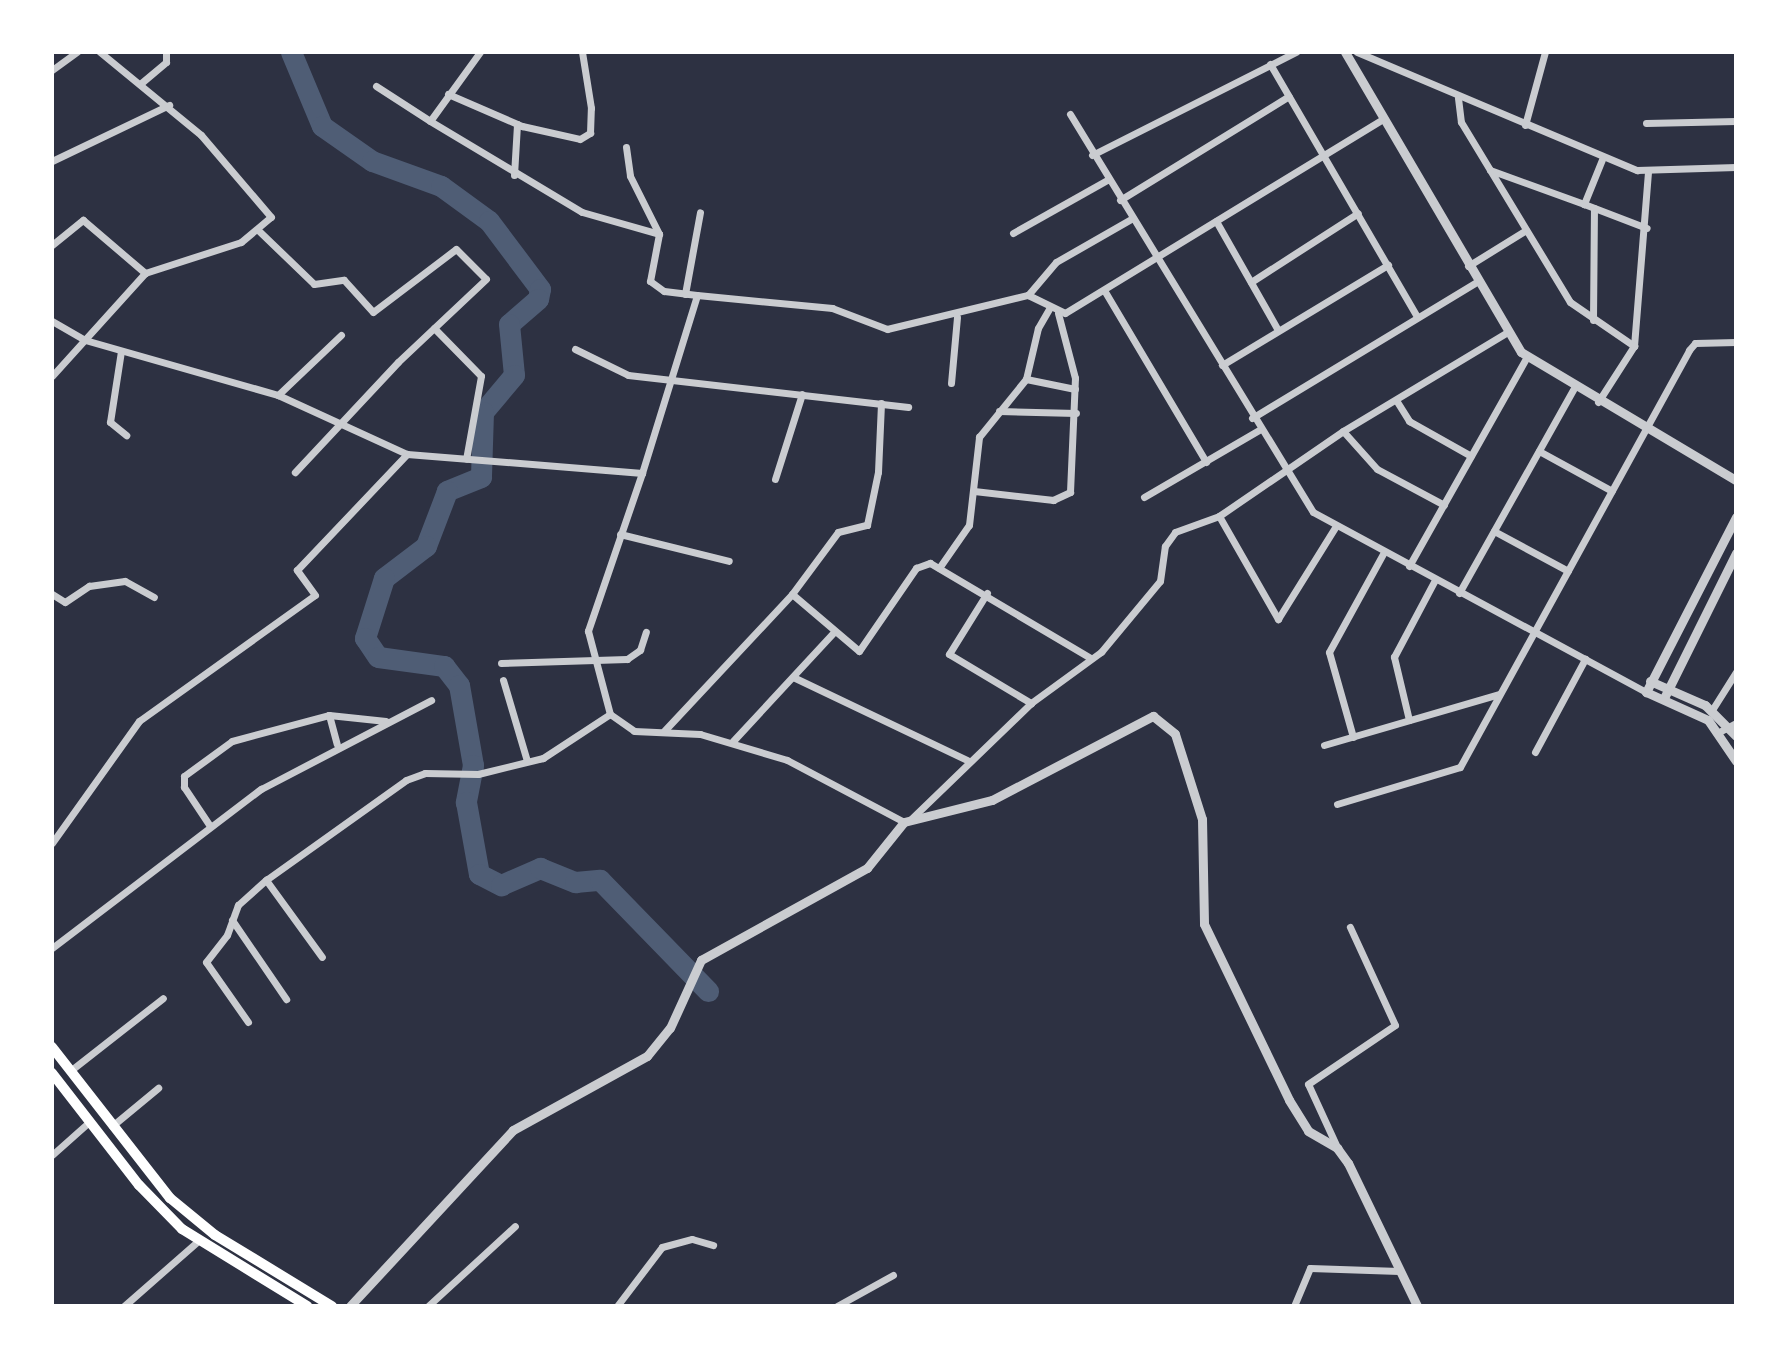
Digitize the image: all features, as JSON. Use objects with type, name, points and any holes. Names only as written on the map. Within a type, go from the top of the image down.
[{"type":"highway","points":[[52,1047],[150,1176],[193,1218],[332,1306]]},
{"type":"highway","points":[[52,1073],[139,1185],[182,1229],[307,1306]]},
{"type":"highway","points":[[139,1185],[150,1176]]},
{"type":"highway","points":[[182,1229],[193,1218]]},
{"type":"street","points":[[52,70],[77,52]]},
{"type":"street","points":[[52,376],[145,274],[259,231],[271,218],[264,203],[169,105],[100,52]]},
{"type":"street","points":[[140,84],[166,62],[166,52]]},
{"type":"street","points":[[430,121],[480,52]]},
{"type":"street","points":[[448,94],[517,124],[580,139],[590,132],[582,52]]},
{"type":"street","points":[[1092,155],[1296,52]]},
{"type":"street","points":[[1345,52],[1477,282],[1526,358],[1735,480]]},
{"type":"street","points":[[1357,52],[1458,99],[1603,157],[1648,172],[1735,167]]},
{"type":"street","points":[[1525,125],[1545,52]]},
{"type":"street","points":[[1270,64],[1417,317]]},
{"type":"street","points":[[376,86],[514,175],[582,212],[659,234]]},
{"type":"street","points":[[1119,200],[1289,96]]},
{"type":"street","points":[[1458,99],[1461,122],[1570,302],[1592,320],[1634,346]]},
{"type":"street","points":[[52,160],[169,105]]},
{"type":"street","points":[[1070,114],[1154,259],[1222,365],[1251,418],[1313,512],[1534,633],[1646,692],[1664,698],[1720,734],[1735,760]]},
{"type":"street","points":[[1058,313],[1104,290],[1383,119]]},
{"type":"street","points":[[1646,123],[1735,121]]},
{"type":"street","points":[[514,175],[517,124]]},
{"type":"street","points":[[626,147],[630,176],[659,234],[650,281],[685,294],[832,309],[887,329],[957,317],[1028,295],[1056,262],[1131,219]]},
{"type":"street","points":[[1584,204],[1603,157]]},
{"type":"street","points":[[1490,170],[1647,228]]},
{"type":"street","points":[[1598,402],[1634,346],[1647,228],[1648,172]]},
{"type":"street","points":[[1013,233],[1107,180]]},
{"type":"street","points":[[1592,320],[1594,208]]},
{"type":"street","points":[[685,294],[700,212]]},
{"type":"street","points":[[1251,282],[1358,214]]},
{"type":"street","points":[[52,244],[83,220],[145,274]]},
{"type":"street","points":[[1216,220],[1278,330]]},
{"type":"street","points":[[1468,266],[1526,230]]},
{"type":"street","points":[[259,231],[314,284],[344,280],[373,312],[459,251],[486,282],[433,328],[295,472]]},
{"type":"street","points":[[1222,365],[1388,265]]},
{"type":"street","points":[[1251,418],[1477,282]]},
{"type":"street","points":[[1104,290],[1206,462]]},
{"type":"street","points":[[697,295],[673,383],[590,618],[592,663],[610,714],[634,731],[664,731],[733,741],[787,760],[907,821],[992,800],[1143,719],[1161,718],[1175,734],[1202,819],[1201,909],[1289,1100],[1308,1131],[1337,1148]]},
{"type":"street","points":[[974,491],[1066,497],[1076,413],[1075,389],[1058,313],[1028,295]]},
{"type":"street","points":[[939,568],[969,525],[979,437],[1026,379],[1038,328],[1050,307]]},
{"type":"street","points":[[951,383],[957,317]]},
{"type":"street","points":[[52,321],[85,340],[278,395],[407,454],[495,463],[642,472]]},
{"type":"street","points":[[433,328],[481,376],[469,459]]},
{"type":"street","points":[[349,1306],[513,1130],[647,1056],[670,1028],[691,975],[701,960],[867,868],[907,821],[967,760],[1031,703],[1089,657],[1101,652],[1160,582],[1167,540],[1219,516],[1286,474],[1343,431],[1508,332]]},
{"type":"street","points":[[278,395],[341,335]]},
{"type":"street","points":[[1337,804],[1460,766],[1695,343],[1735,342]]},
{"type":"street","points":[[575,349],[612,370],[673,383],[802,394],[908,407]]},
{"type":"street","points":[[121,351],[110,422],[126,435]]},
{"type":"street","points":[[1409,566],[1526,358]]},
{"type":"street","points":[[1026,379],[1075,389]]},
{"type":"street","points":[[1460,593],[1574,388]]},
{"type":"street","points":[[775,479],[802,394]]},
{"type":"street","points":[[1395,400],[1409,421],[1471,456]]},
{"type":"street","points":[[664,731],[792,594],[838,532],[867,525],[878,472],[881,403]]},
{"type":"street","points":[[999,411],[1076,413]]},
{"type":"street","points":[[1144,497],[1259,430]]},
{"type":"street","points":[[1343,431],[1377,469],[1444,505]]},
{"type":"street","points":[[1539,450],[1612,491]]},
{"type":"street","points":[[52,843],[139,721],[315,595],[298,570],[407,454]]},
{"type":"street","points":[[1219,516],[1278,619],[1336,526]]},
{"type":"street","points":[[1646,692],[1697,586],[1735,517]]},
{"type":"street","points":[[1494,531],[1568,571]]},
{"type":"street","points":[[620,534],[729,561]]},
{"type":"street","points":[[1353,737],[1329,652],[1384,552]]},
{"type":"street","points":[[1664,698],[1735,553]]},
{"type":"street","points":[[792,594],[832,633],[859,651],[916,568],[930,563],[987,593],[1089,657]]},
{"type":"street","points":[[1409,720],[1394,657],[1435,580]]},
{"type":"street","points":[[52,594],[65,603],[89,586],[125,582],[154,597]]},
{"type":"street","points":[[1697,586],[1714,595]]},
{"type":"street","points":[[987,593],[949,654],[1031,703]]},
{"type":"street","points":[[501,663],[592,663],[633,656],[646,632]]},
{"type":"street","points":[[733,741],[832,633]]},
{"type":"street","points":[[1535,752],[1585,659]]},
{"type":"street","points":[[1712,710],[1735,672]]},
{"type":"street","points":[[793,677],[967,760]]},
{"type":"street","points":[[503,680],[527,761]]},
{"type":"street","points":[[1632,684],[1650,681],[1669,685],[1712,710],[1732,728],[1720,734]]},
{"type":"street","points":[[1324,745],[1500,694]]},
{"type":"street","points":[[52,948],[211,825],[337,744],[431,700]]},
{"type":"street","points":[[248,1022],[206,962],[232,920],[238,905],[266,880],[406,780],[478,774],[561,750],[610,714]]},
{"type":"street","points":[[211,825],[184,787],[188,771],[249,732],[329,715],[387,721]]},
{"type":"street","points":[[329,715],[337,744]]},
{"type":"street","points":[[266,880],[322,957]]},
{"type":"street","points":[[232,920],[286,999]]},
{"type":"street","points":[[1350,927],[1395,1025],[1308,1084],[1337,1148],[1417,1306]]},
{"type":"street","points":[[70,1071],[163,998]]},
{"type":"street","points":[[111,1126],[158,1088]]},
{"type":"street","points":[[52,1154],[89,1122]]},
{"type":"street","points":[[428,1306],[515,1226]]},
{"type":"street","points":[[617,1306],[662,1247],[692,1239],[713,1245]]},
{"type":"street","points":[[124,1306],[198,1241]]},
{"type":"street","points":[[1294,1306],[1310,1268],[1399,1271]]},
{"type":"street","points":[[837,1306],[893,1275]]},
{"type":"waterway","points":[[291,52],[322,126],[372,161],[441,186],[489,221],[540,289],[538,299],[509,324],[514,375],[483,412],[481,477],[447,491],[426,546],[384,578],[365,638],[378,657],[444,666],[459,685],[473,765],[466,802],[479,874],[501,885],[540,868],[575,882],[600,880],[708,991]]}]
